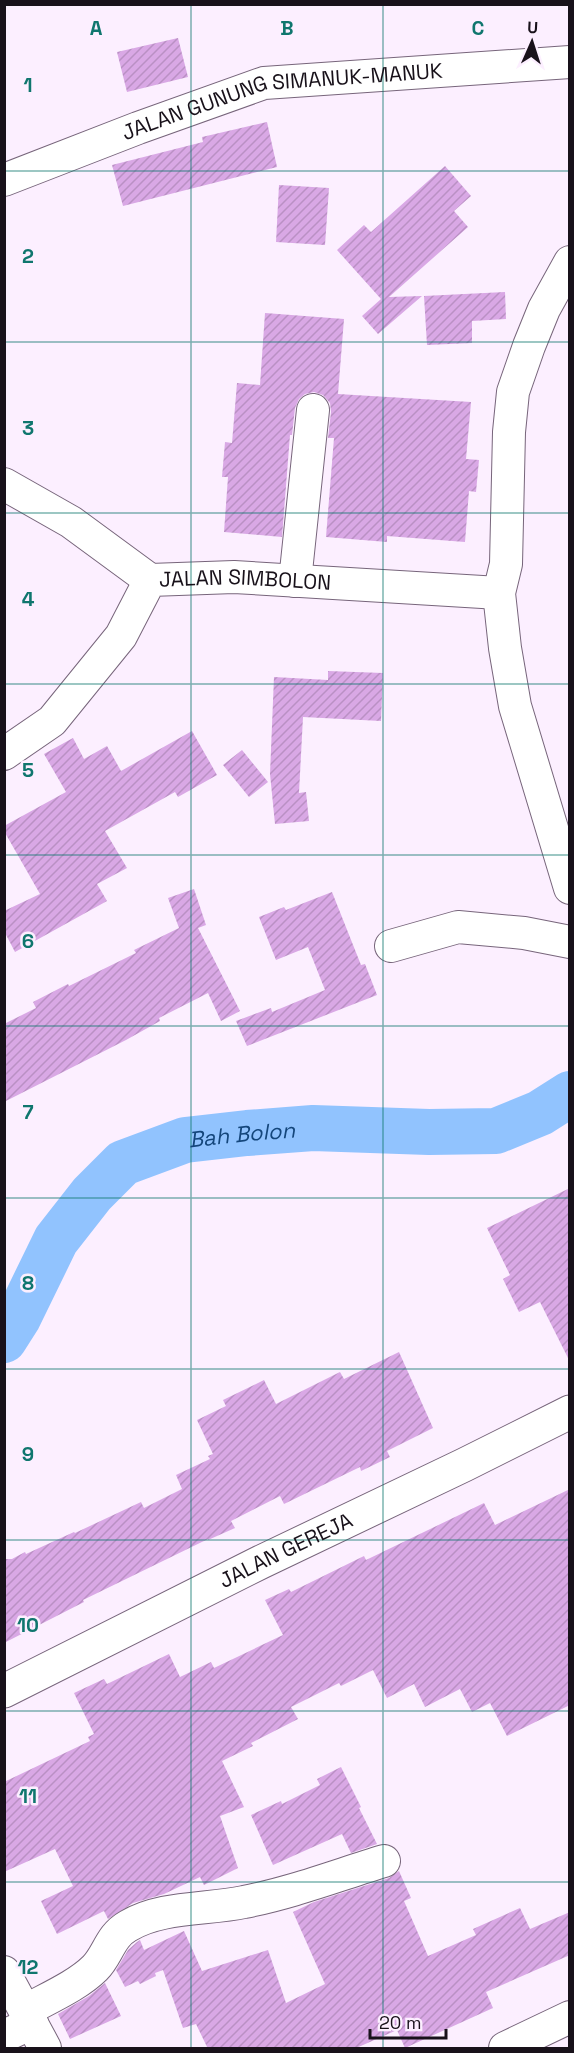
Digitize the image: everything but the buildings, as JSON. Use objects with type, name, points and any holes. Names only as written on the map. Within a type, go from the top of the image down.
[{"type":"main road","name":"JALAN GEREJA","points":[[4,1691],[261,1562],[464,1466],[570,1412]]},
{"type":"street","name":"JALAN GUNUNG SIMANUK-MANUK","points":[[4,180],[138,128],[264,84],[570,62]]},
{"type":"street","points":[[570,262],[544,309],[513,392],[509,432],[506,564],[499,593],[514,706],[570,888]]},
{"type":"street","points":[[295,581],[313,410]]},
{"type":"street","points":[[4,484],[71,522],[150,580]]},
{"type":"street","name":"JALAN SIMBOLON","points":[[4,754],[52,721],[121,636],[150,580],[234,577],[499,593]]},
{"type":"street","points":[[391,946],[458,927],[524,933],[570,942]]},
{"type":"street","points":[[4,1972],[27,2030],[96,1967],[113,1938],[128,1925],[169,1912],[207,1906],[226,1906],[264,1898],[384,1861]]},
{"type":"street","points":[[505,2049],[570,2017]]},
{"type":"waterway","name":"Bah Bolon","points":[[4,1340],[18,1318],[56,1240],[92,1194],[123,1163],[185,1140],[247,1133],[313,1128],[429,1132],[496,1131],[540,1113],[570,1094]]}]
